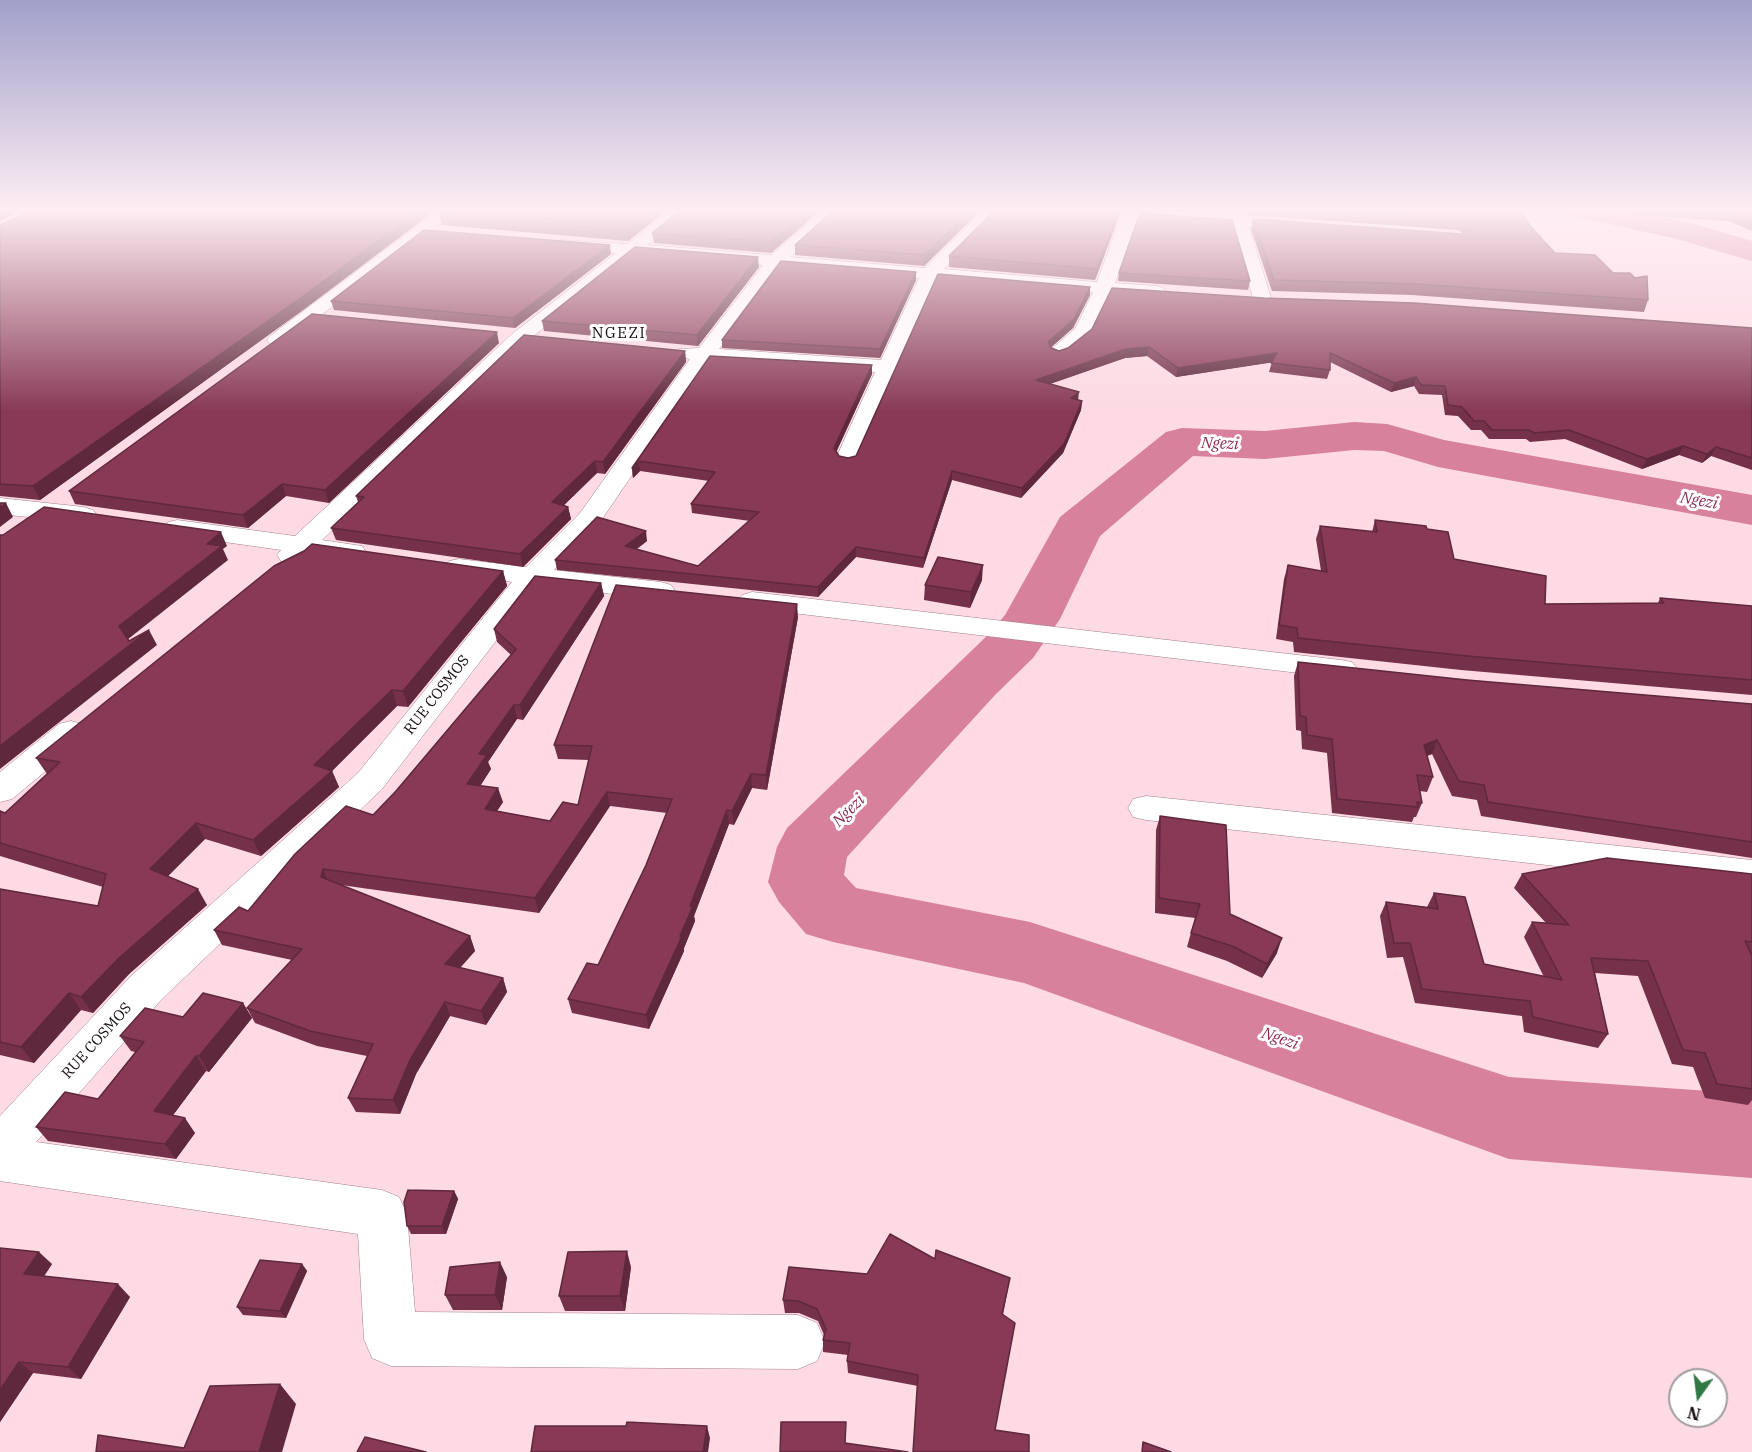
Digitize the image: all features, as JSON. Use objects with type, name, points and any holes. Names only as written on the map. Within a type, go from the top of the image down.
[{"type":"street","points":[[263,351],[362,277]]},
{"type":"street","points":[[275,568],[303,545],[519,338],[597,277]]},
{"type":"street","name":"RUE COSMOS","points":[[0,1149],[146,988],[370,781],[530,578],[589,519],[704,355],[763,277]]},
{"type":"street","points":[[848,458],[928,277]]},
{"type":"street","points":[[974,277],[1172,292]]},
{"type":"street","points":[[1059,351],[1083,332],[1108,277]]},
{"type":"street","points":[[1256,277],[1262,298]]},
{"type":"street","points":[[1239,297],[1285,299]]},
{"type":"street","points":[[311,316],[334,318]]},
{"type":"street","points":[[669,352],[887,367]]},
{"type":"street","points":[[19,529],[70,492]]},
{"type":"street","points":[[0,506],[105,518]]},
{"type":"street","points":[[151,524],[382,556]]},
{"type":"street","points":[[439,565],[530,578],[682,593]]},
{"type":"street","points":[[729,598],[1038,636],[1367,672]]},
{"type":"street","points":[[0,790],[92,716]]},
{"type":"street","points":[[1146,808],[1752,874]]},
{"type":"street","points":[[0,1160],[382,1214],[391,1339],[798,1342]]},
{"type":"building","points":[[0,277],[329,277],[33,486],[0,484]]},
{"type":"building","points":[[363,277],[568,277],[513,318],[331,301]]},
{"type":"building","points":[[598,277],[743,277],[697,335],[542,321]]},
{"type":"building","points":[[769,277],[914,277],[880,349],[722,340]]},
{"type":"building","points":[[937,277],[970,277],[1090,287],[1074,319],[1048,342],[1051,348],[1059,351],[1068,348],[1092,329],[1112,288],[1264,298],[1414,303],[1752,328],[1752,458],[1716,447],[1707,454],[1683,446],[1647,459],[1569,430],[1534,433],[1529,430],[1492,430],[1484,421],[1474,421],[1462,407],[1448,405],[1445,386],[1421,385],[1416,377],[1394,383],[1330,353],[1330,370],[1271,363],[1277,353],[1178,368],[1149,347],[1126,349],[1036,380],[1079,392],[1071,398],[1082,401],[1064,444],[1022,488],[952,471],[924,558],[856,547],[818,587],[555,560],[597,517],[646,531],[625,546],[698,566],[759,512],[691,504],[715,472],[638,461],[632,468],[710,356],[872,365],[834,448],[839,456],[848,458],[856,456]]},
{"type":"building","points":[[1181,277],[1249,277],[1250,281]]},
{"type":"building","points":[[1273,277],[1647,277],[1648,300],[1415,284],[1274,280]]},
{"type":"building","points":[[312,314],[497,332],[325,490],[282,484],[243,515],[69,491]]},
{"type":"building","points":[[524,335],[685,351],[603,462],[595,461],[552,502],[568,507],[520,554],[331,528],[364,497],[356,496]]},
{"type":"building","points":[[44,507],[221,532],[207,544],[222,546],[119,626],[129,641],[149,630],[0,746],[0,535]]},
{"type":"building","points":[[1375,520],[1426,526],[1427,529],[1448,532],[1454,559],[1546,576],[1545,604],[1664,603],[1660,598],[1752,606],[1752,680],[1467,656],[1298,638],[1297,628],[1279,625],[1288,565],[1327,572],[1320,526],[1377,532]]},
{"type":"building","points":[[312,544],[503,571],[403,691],[392,690],[314,765],[332,771],[253,840],[196,823],[150,869],[198,889],[119,958],[81,997],[69,993],[21,1047],[0,1042],[0,889],[98,906],[106,874],[0,843],[0,811],[5,813],[60,762],[36,758],[274,566],[304,551]]},
{"type":"building","points":[[938,557],[983,565],[971,592],[925,585]]},
{"type":"building","points":[[535,576],[601,583],[520,705],[514,705],[479,754],[487,755],[467,784],[498,788],[485,809],[550,821],[563,802],[578,805],[592,746],[554,745],[616,585],[797,604],[766,775],[751,774],[732,811],[727,810],[690,906],[693,906],[680,936],[682,936],[646,1015],[568,999],[587,963],[598,965],[646,865],[672,799],[607,792],[535,898],[323,869],[321,877],[470,936],[445,964],[503,978],[481,1011],[445,1002],[410,1060],[393,1100],[348,1098],[373,1044],[310,1031],[247,1008],[302,949],[214,930],[239,907],[248,911],[295,854],[346,806],[373,815],[396,791],[516,649],[494,629]]},
{"type":"building","points":[[1298,662],[1467,680],[1752,704],[1752,842],[1488,802],[1484,785],[1459,781],[1437,740],[1424,745],[1433,777],[1417,775],[1422,803],[1417,802],[1418,807],[1337,799],[1332,739],[1307,735],[1306,717],[1300,716]]},
{"type":"building","points":[[1160,816],[1226,825],[1230,914],[1282,938],[1267,964],[1232,946],[1191,933],[1200,904],[1159,898]]},
{"type":"building","points":[[1607,858],[1752,874],[1752,942],[1745,941],[1752,956],[1752,1089],[1717,1084],[1705,1053],[1683,1050],[1648,961],[1591,958],[1608,1034],[1533,1017],[1530,1001],[1422,989],[1410,943],[1394,943],[1386,902],[1438,909],[1434,893],[1465,897],[1484,964],[1562,980],[1532,922],[1569,925],[1522,874]]},
{"type":"building","points":[[203,993],[243,1003],[199,1056],[196,1056],[154,1111],[185,1118],[165,1144],[36,1127],[65,1092],[98,1099],[144,1042],[120,1036],[145,1008],[183,1017]]},
{"type":"building","points":[[408,1190],[454,1191],[442,1226],[407,1226],[404,1202]]},
{"type":"building","points":[[890,1234],[935,1259],[936,1250],[1010,1278],[1002,1314],[1015,1323],[995,1430],[1029,1435],[1029,1452],[913,1452],[918,1375],[847,1361],[850,1343],[823,1340],[826,1329],[817,1309],[798,1301],[783,1300],[789,1267],[867,1274]]},
{"type":"building","points":[[0,1248],[39,1252],[24,1274],[118,1284],[68,1367],[19,1362],[0,1390]]},
{"type":"building","points":[[627,1251],[620,1296],[559,1296],[568,1252]]},
{"type":"building","points":[[260,1260],[302,1264],[280,1311],[237,1307]]},
{"type":"building","points":[[500,1262],[495,1295],[445,1295],[450,1267]]},
{"type":"building","points":[[280,1384],[259,1452],[96,1452],[98,1435],[184,1448],[210,1386]]},
{"type":"building","points":[[627,1422],[707,1426],[703,1452],[531,1452],[535,1426],[626,1426]]},
{"type":"building","points":[[781,1422],[846,1422],[845,1443],[908,1452],[780,1452]]},
{"type":"building","points":[[365,1437],[426,1452],[357,1452]]},
{"type":"building","points":[[1143,1442],[1171,1452],[1142,1452]]},
{"type":"waterway","name":"Ngezi","points":[[1752,510],[1438,453],[1387,438],[1354,436],[1265,445],[1182,442],[1078,528],[1031,619],[1012,645],[973,682],[832,830],[813,847],[805,882],[833,913],[1030,953],[1509,1118],[1752,1136]]},
{"type":"district","name":"NGEZI","points":[[619,334]]}]
